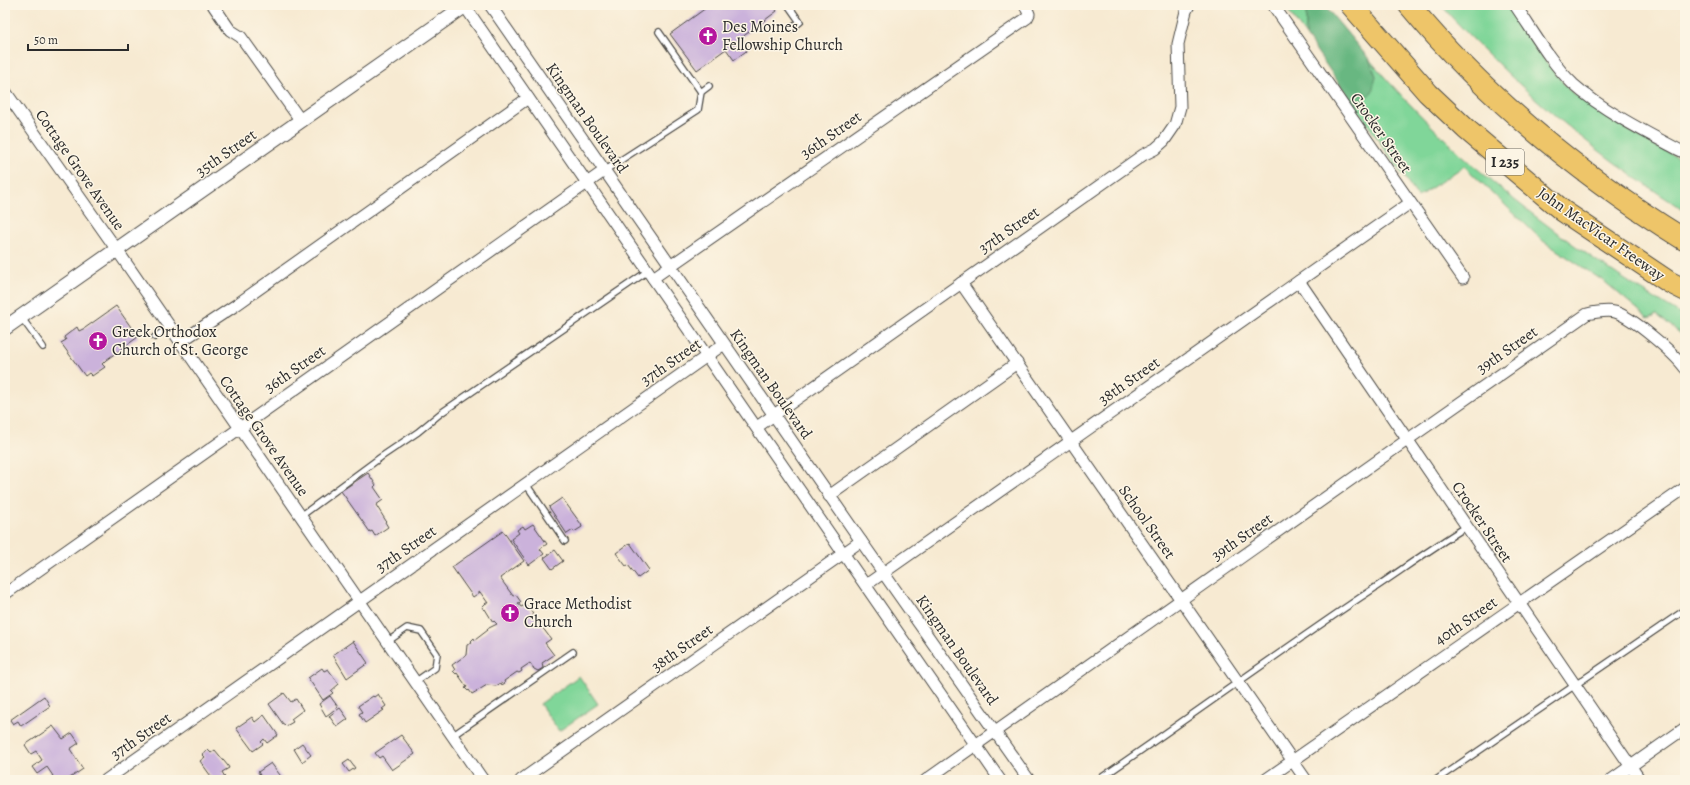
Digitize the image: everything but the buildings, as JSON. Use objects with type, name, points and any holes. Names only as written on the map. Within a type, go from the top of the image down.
[{"type":"highway","name":"John MacVicar Freeway","points":[[1351,5],[1428,93],[1466,129],[1563,211],[1669,282],[1685,290]]},
{"type":"highway","name":"I 235","points":[[1409,5],[1465,66],[1518,117],[1584,172],[1653,220],[1685,240]]},
{"type":"street","points":[[213,5],[230,30],[241,38],[301,121]]},
{"type":"street","points":[[465,5],[1000,780]]},
{"type":"street","name":"35th Street","points":[[5,328],[465,5]]},
{"type":"street","name":"Kingman Boulevard","points":[[490,5],[829,496],[1029,780]]},
{"type":"street","name":"36th Street","points":[[651,274],[670,266],[1027,18],[1029,14],[1025,5]]},
{"type":"street","name":"37th Street","points":[[757,427],[1164,141],[1175,125],[1180,107],[1178,44],[1186,11],[1190,5]]},
{"type":"street","name":"Crocker Street","points":[[1273,5],[1463,278]]},
{"type":"street","points":[[1515,5],[1555,63],[1572,83],[1594,101],[1685,153]]},
{"type":"street","name":"Cottage Grove Avenue","points":[[5,91],[117,250],[482,780]]},
{"type":"street","points":[[180,342],[236,305],[528,98]]},
{"type":"street","name":"36th Street","points":[[5,594],[604,171]]},
{"type":"street","name":"38th Street","points":[[866,586],[1410,203]]},
{"type":"street","name":"Crocker Street","points":[[1299,281],[1518,604],[1640,780]]},
{"type":"street","name":"School Street","points":[[961,283],[1306,780]]},
{"type":"street","name":"39th Street","points":[[926,780],[1587,314],[1599,311],[1614,312],[1625,317],[1667,348],[1685,368]]},
{"type":"street","name":"37th Street","points":[[106,780],[724,344]]},
{"type":"street","points":[[829,496],[987,386],[1017,363]]},
{"type":"street","name":"40th Street","points":[[1265,780],[1685,488]]},
{"type":"street","name":"38th Street","points":[[521,780],[861,542]]},
{"type":"street","points":[[1611,780],[1685,728]]},
{"type":"lane","points":[[788,5],[800,22],[792,28]]},
{"type":"lane","points":[[659,32],[701,92]]},
{"type":"lane","points":[[604,171],[698,110],[701,92],[709,86]]},
{"type":"lane","points":[[300,516],[418,432],[441,413],[651,274]]},
{"type":"lane","points":[[21,317],[43,347]]},
{"type":"lane","points":[[155,337],[170,327]]},
{"type":"lane","points":[[526,484],[565,541]]},
{"type":"lane","points":[[1098,780],[1444,540],[1466,527]]},
{"type":"lane","points":[[1436,780],[1685,610]]},
{"type":"lane","points":[[387,642],[407,628],[421,630],[437,654],[435,668],[415,682]]},
{"type":"lane","points":[[452,736],[573,652]]},
{"type":"green space","points":[[1284,5],[1310,5],[1306,14],[1306,36]]},
{"type":"green space","points":[[1310,5],[1324,5],[1369,59],[1376,76],[1372,92],[1364,100],[1354,105],[1306,36],[1306,14]]},
{"type":"green space","points":[[1441,5],[1506,5],[1547,63],[1569,90],[1600,112],[1650,143],[1685,161],[1685,211],[1608,158],[1559,119],[1512,78]]},
{"type":"green space","points":[[1369,59],[1439,134],[1516,201],[1598,262],[1685,317],[1685,337],[1657,315],[1648,318],[1605,282],[1543,241],[1464,166],[1418,197],[1354,105],[1364,100],[1376,76]]},
{"type":"green space","points":[[579,676],[598,704],[559,731],[540,704]]},
{"type":"place","name":"Des Moines Fellowship Church","points":[[708,36]]},
{"type":"place","name":"Greek Orthodox Church of St. George","points":[[98,341]]},
{"type":"place","name":"Grace Methodist Church","points":[[510,613]]}]
